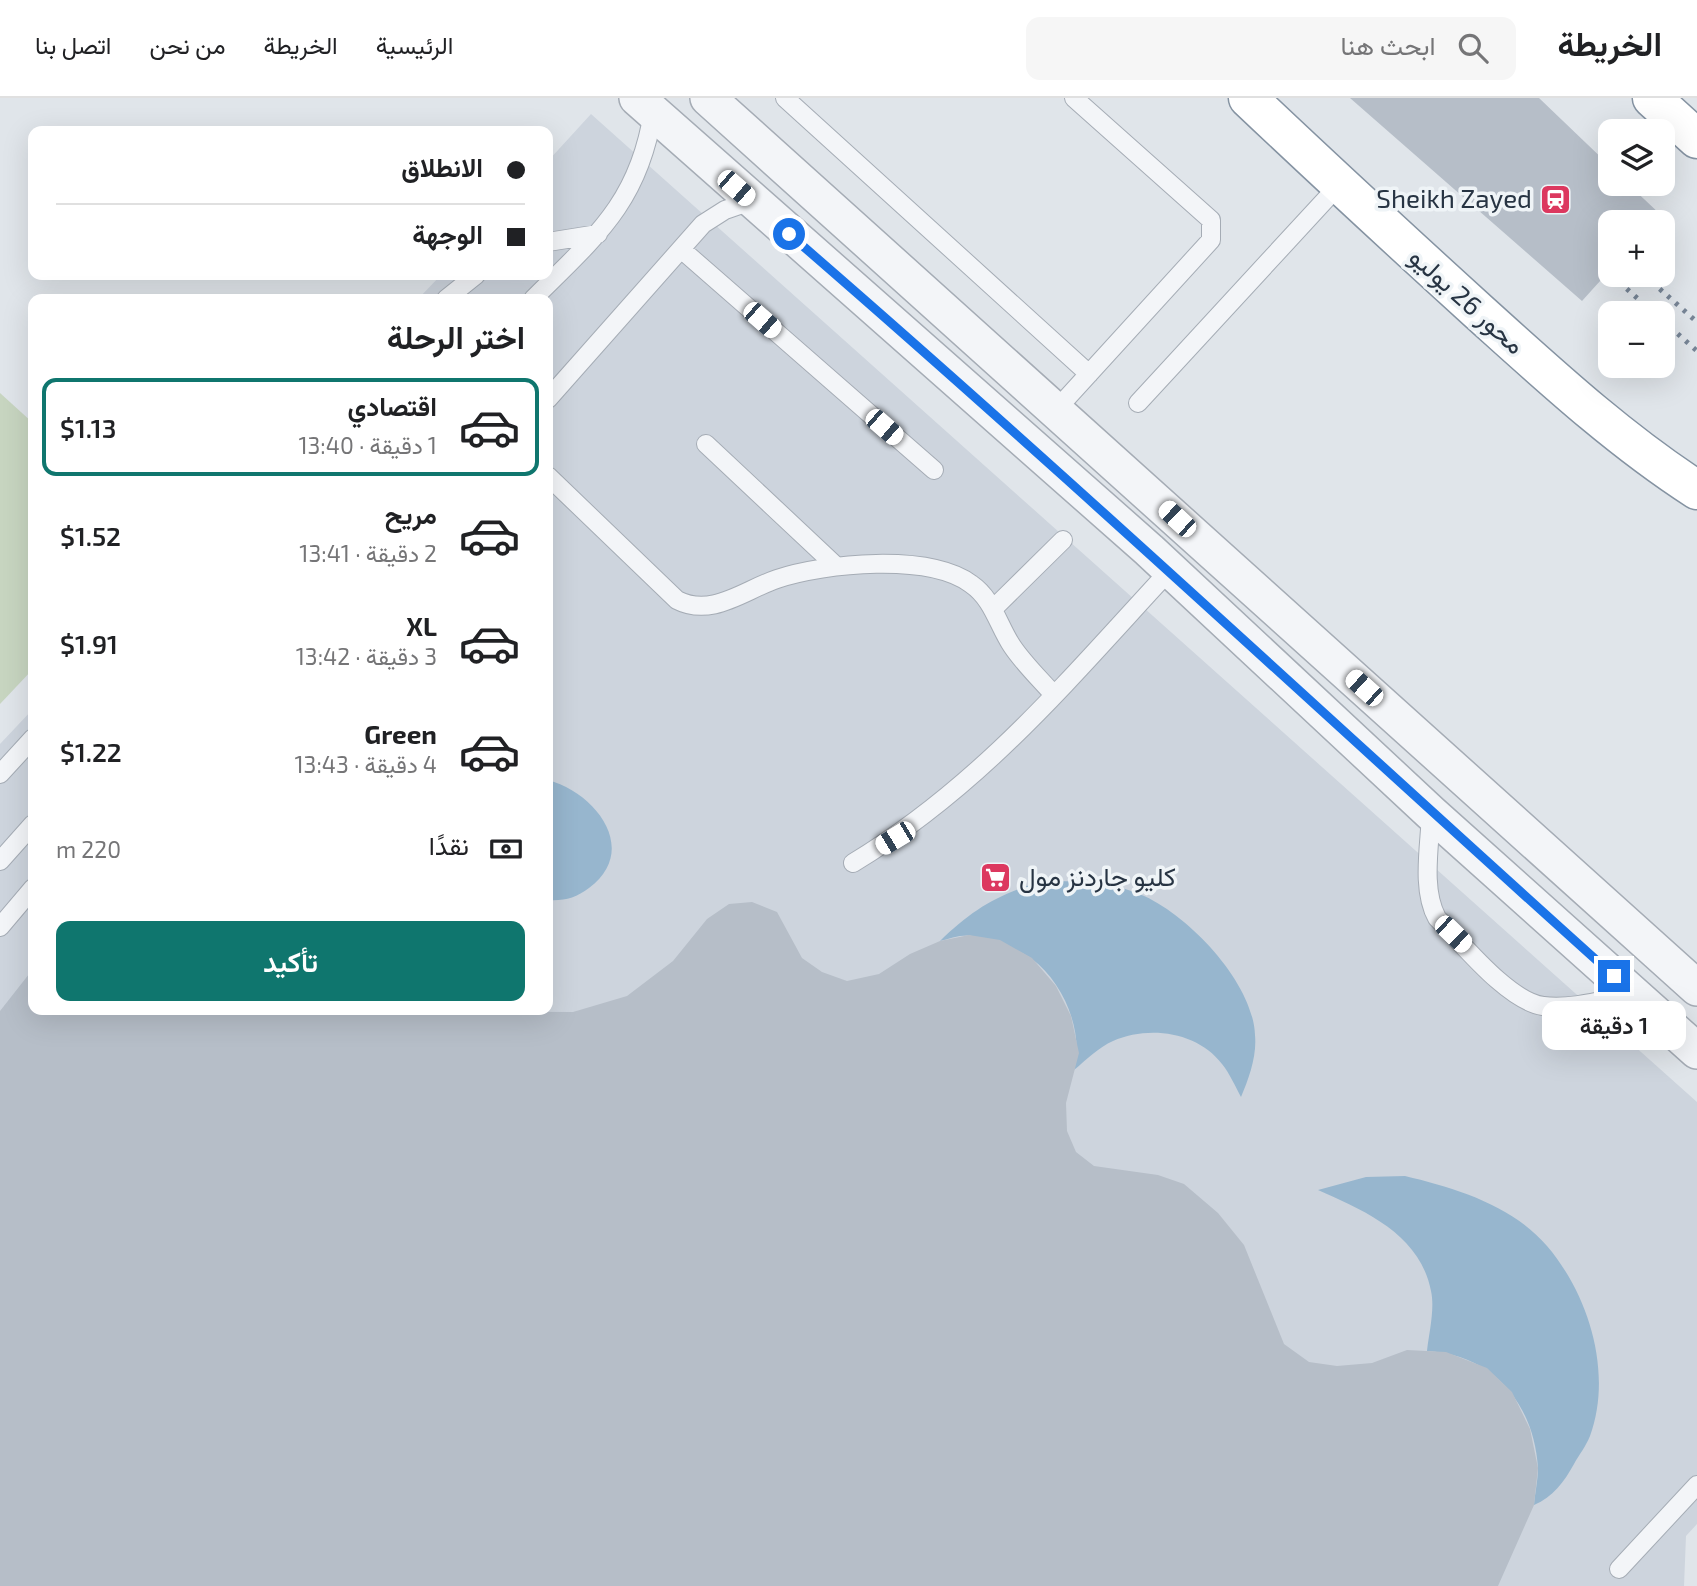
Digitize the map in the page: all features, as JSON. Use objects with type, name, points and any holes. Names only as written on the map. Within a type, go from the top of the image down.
[{"type":"highway","name":"محور 26 يوليو","points":[[1248,98],[1339,185],[1575,398],[1640,450],[1697,490]]},
{"type":"highway","points":[[1652,98],[1697,139]]},
{"type":"street","points":[[708,98],[1697,988]]},
{"type":"street","points":[[645,105],[1159,560],[1431,813],[1697,1051]]},
{"type":"street","points":[[1159,560],[1177,519]]},
{"type":"lane","points":[[785,98],[1089,374]]},
{"type":"lane","points":[[1055,411],[1212,240],[1213,226],[1211,220],[1074,98]]},
{"type":"lane","points":[[553,279],[598,234],[632,185],[642,162],[645,105]]},
{"type":"lane","points":[[1138,403],[1339,185]]},
{"type":"lane","points":[[553,393],[713,216],[751,201]]},
{"type":"lane","points":[[553,241],[598,234]]},
{"type":"lane","points":[[681,249],[934,471]]},
{"type":"lane","points":[[452,294],[471,280]]},
{"type":"lane","points":[[538,294],[552,280]]},
{"type":"lane","points":[[706,444],[835,566]]},
{"type":"lane","points":[[553,481],[677,600],[688,605],[712,607],[778,579],[835,566],[870,564],[942,571],[971,583],[993,609],[1016,652],[1054,695]]},
{"type":"lane","points":[[993,609],[1063,540]]},
{"type":"lane","points":[[853,863],[895,838],[973,778],[1054,695],[1159,560]]},
{"type":"lane","points":[[0,774],[28,743]]},
{"type":"lane","points":[[1431,813],[1429,882],[1432,909],[1437,918],[1518,997],[1542,1006],[1556,1007],[1634,994]]},
{"type":"lane","points":[[0,861],[28,830]]},
{"type":"lane","points":[[0,927],[28,894]]},
{"type":"lane","points":[[1619,1569],[1697,1485]]},
{"type":"shaded area","name":"كليو جاردنز مول","points":[[591,114],[1697,1102],[1697,1524],[1686,1536],[1684,1586],[0,1586],[0,744],[28,714],[28,1015],[553,1015],[553,294],[423,294],[436,280],[553,280],[553,156]]},
{"type":"green space","points":[[0,393],[28,418],[28,674],[0,704]]},
{"type":"water","points":[[553,782],[582,797],[596,810],[606,825],[611,841],[611,857],[604,873],[584,891],[553,900]]},
{"type":"water","points":[[1042,881],[1102,884],[1137,893],[1175,915],[1213,950],[1242,993],[1251,1014],[1255,1035],[1254,1059],[1241,1097],[1225,1068],[1212,1053],[1186,1038],[1172,1034],[1142,1033],[1113,1041],[1074,1070],[1074,1025],[1062,995],[1043,969],[1021,952],[972,936],[940,941],[986,904]]},
{"type":"water","points":[[1405,1176],[1482,1200],[1517,1219],[1547,1246],[1562,1266],[1585,1311],[1598,1361],[1599,1387],[1590,1436],[1566,1477],[1552,1493],[1534,1505],[1538,1468],[1535,1444],[1518,1403],[1490,1372],[1471,1361],[1450,1354],[1427,1351],[1432,1298],[1425,1271],[1415,1254],[1403,1240],[1372,1216],[1318,1190],[1366,1177]]},
{"type":"building","name":"Sheikh Zayed","points":[[1350,98],[1539,98],[1598,155],[1598,196],[1641,196],[1656,210],[1598,210],[1598,283],[1582,301]]},
{"type":"building","points":[[752,902],[777,912],[802,958],[822,972],[847,981],[879,974],[910,954],[940,941],[969,935],[1000,940],[1032,958],[1056,986],[1071,1016],[1079,1053],[1066,1103],[1067,1131],[1076,1152],[1094,1166],[1158,1175],[1184,1184],[1218,1213],[1244,1245],[1284,1344],[1309,1362],[1337,1366],[1372,1363],[1407,1350],[1446,1352],[1487,1368],[1512,1392],[1530,1429],[1538,1468],[1534,1505],[1498,1586],[0,1586],[0,1011],[28,975],[28,1015],[553,1015],[553,1012],[573,1012],[627,996],[673,961],[707,919],[729,904]]},
{"type":"railway","points":[[1625,287],[1640,301]]},
{"type":"railway","points":[[1658,287],[1697,322]]},
{"type":"railway","points":[[1675,332],[1697,351]]},
{"type":"place","name":"Sheikh Zayed","points":[[1555,199]]},
{"type":"place","name":"كليو جاردنز مول","points":[[996,877]]},
{"type":"route","points":[[789,234],[1149,551],[1431,813],[1614,976]]}]
